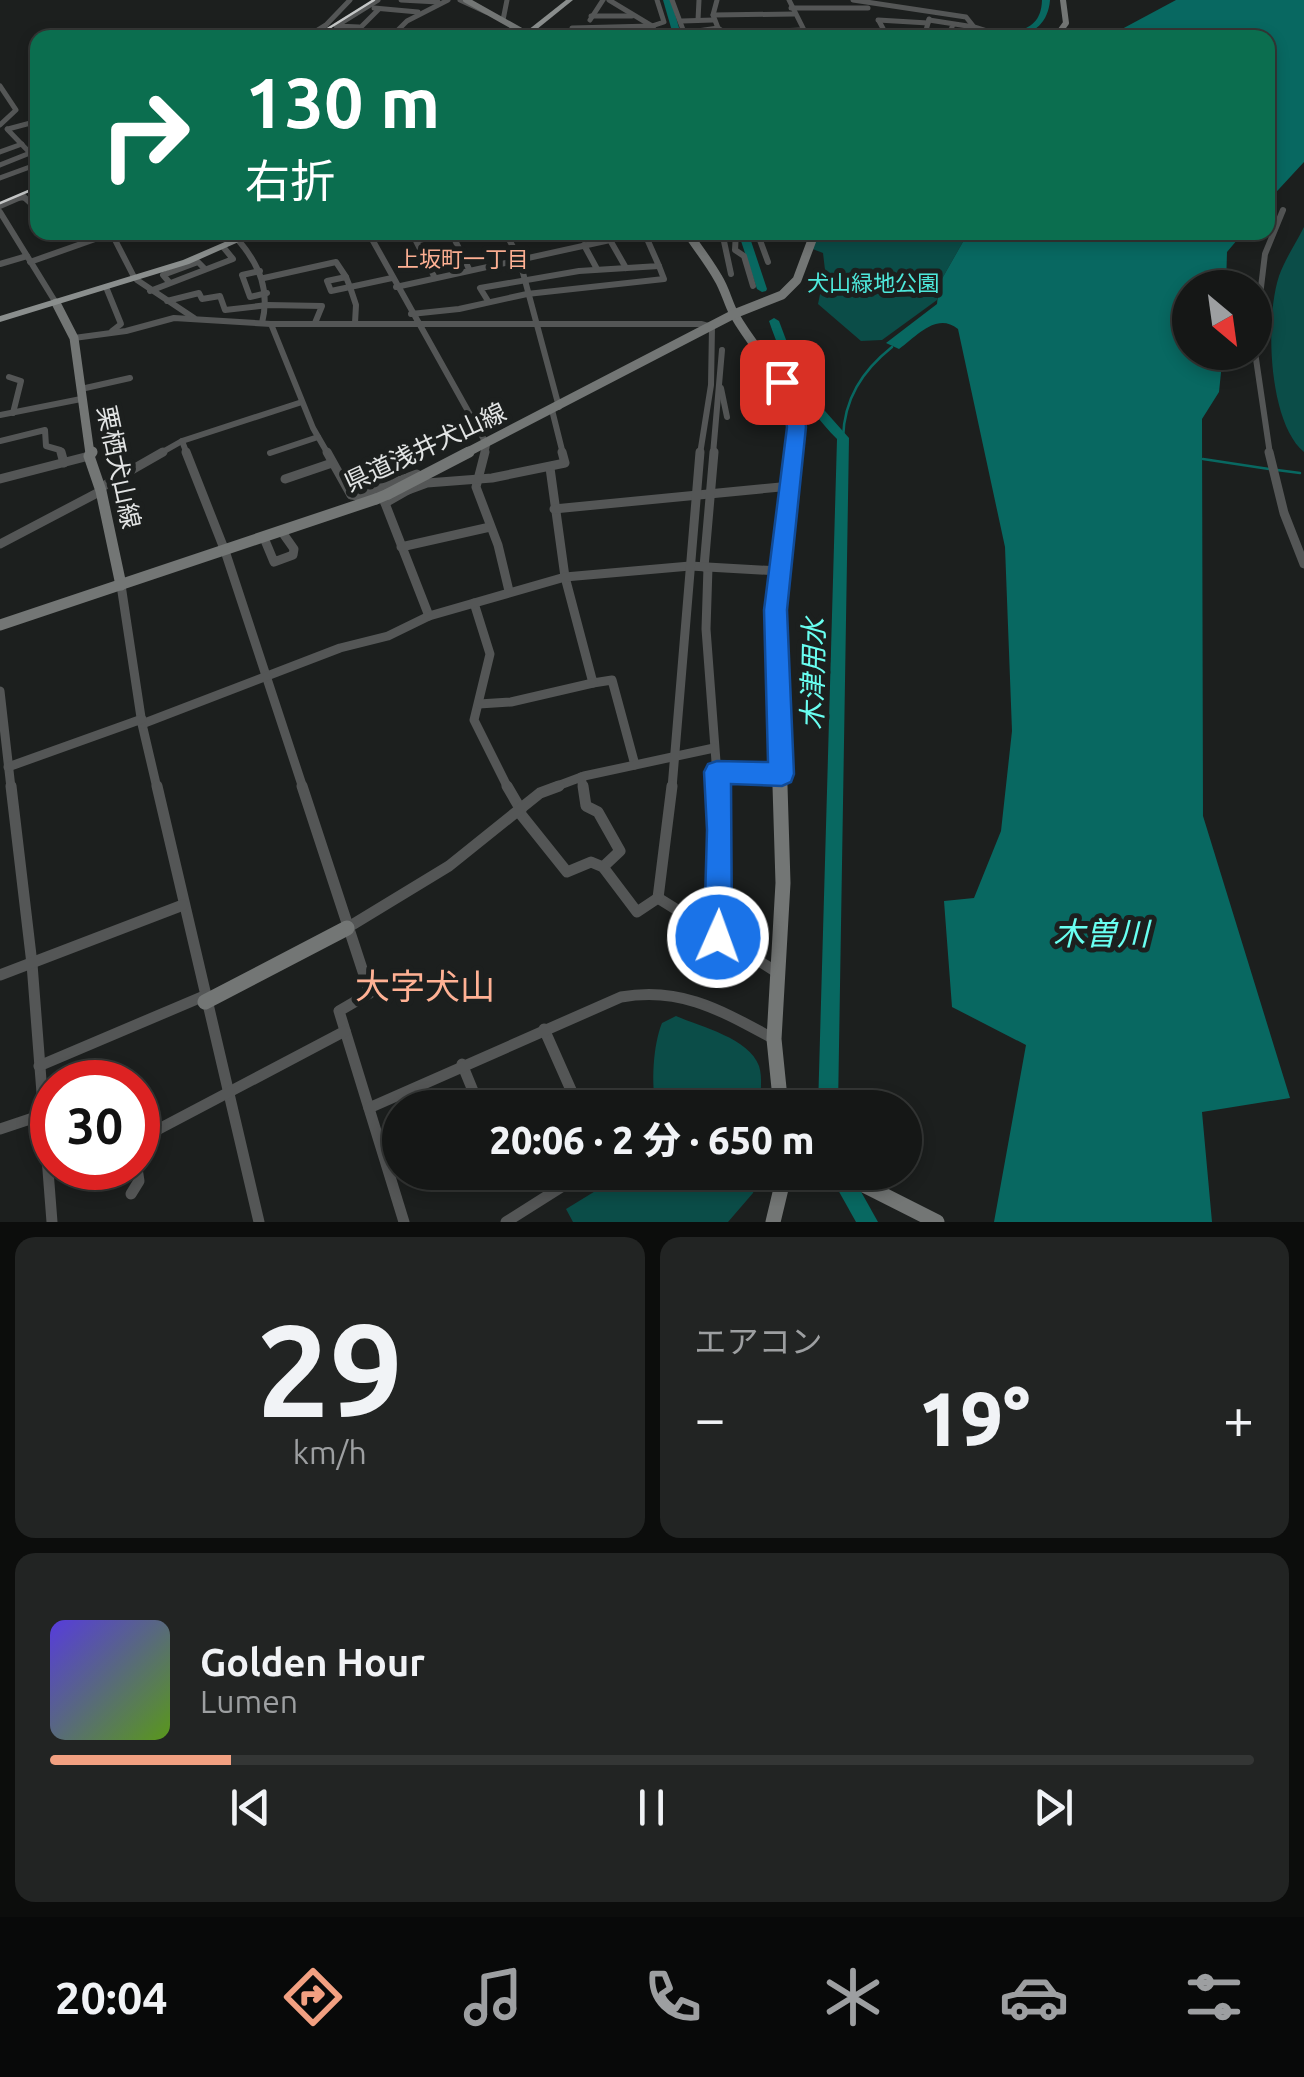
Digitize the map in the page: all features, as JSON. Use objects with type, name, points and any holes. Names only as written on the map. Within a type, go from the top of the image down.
[{"type":"main road","points":[[466,0],[519,30]]},
{"type":"main road","points":[[535,30],[570,0]]},
{"type":"main road","points":[[1060,30],[1066,22],[1062,0]]},
{"type":"main road","points":[[0,319],[243,240]]},
{"type":"main road","points":[[691,240],[719,279],[734,314],[782,382],[793,405],[796,427],[775,636],[782,774],[783,883],[774,1039],[780,1090]]},
{"type":"main road","name":"県道浅井犬山線","points":[[0,625],[388,494],[734,314],[788,294],[802,275],[813,240]]},
{"type":"main road","name":"栗栖犬山線","points":[[56,303],[74,338],[92,452],[89,456],[101,490],[121,585]]},
{"type":"main road","points":[[205,998],[346,928]]},
{"type":"main road","points":[[773,1222],[781,1190]]},
{"type":"main road","points":[[874,1190],[937,1222]]},
{"type":"street","points":[[318,30],[350,0]]},
{"type":"street","points":[[350,30],[336,26],[378,0]]},
{"type":"street","points":[[400,0],[443,1]]},
{"type":"street","points":[[503,20],[508,0]]},
{"type":"street","points":[[586,27],[606,0],[654,30]]},
{"type":"street","points":[[572,30],[664,22],[656,0]]},
{"type":"street","points":[[672,0],[677,20],[682,21],[837,3],[966,17],[974,27]]},
{"type":"street","points":[[698,0],[698,20]]},
{"type":"street","points":[[714,28],[717,0]]},
{"type":"street","points":[[789,0],[801,30]]},
{"type":"street","points":[[853,0],[877,6]]},
{"type":"street","points":[[400,30],[421,12],[443,1]]},
{"type":"street","points":[[877,6],[884,30]]},
{"type":"street","points":[[369,7],[421,12]]},
{"type":"street","points":[[359,30],[379,9]]},
{"type":"street","points":[[926,30],[932,12]]},
{"type":"street","points":[[747,15],[754,30]]},
{"type":"street","points":[[591,16],[635,16]]},
{"type":"street","points":[[878,20],[928,21],[985,30]]},
{"type":"street","points":[[682,21],[684,30]]},
{"type":"street","points":[[325,30],[326,25]]},
{"type":"street","points":[[706,30],[718,30]]},
{"type":"street","points":[[0,86],[4,99],[28,124]]},
{"type":"street","points":[[2,128],[16,110]]},
{"type":"street","points":[[2,128],[28,124]]},
{"type":"street","points":[[2,128],[30,152]]},
{"type":"street","points":[[0,152],[22,144]]},
{"type":"street","points":[[0,165],[30,158]]},
{"type":"street","points":[[0,178],[30,160]]},
{"type":"street","points":[[30,203],[23,196],[0,212],[56,303]]},
{"type":"street","points":[[1275,230],[1283,210]]},
{"type":"street","points":[[0,264],[91,240]]},
{"type":"street","points":[[117,240],[135,278],[196,320]]},
{"type":"street","points":[[373,240],[487,444],[476,478],[477,496],[509,591]]},
{"type":"street","points":[[420,240],[416,241],[435,278]]},
{"type":"street","points":[[454,240],[470,269]]},
{"type":"street","points":[[385,502],[427,483],[550,468],[566,460],[538,324],[510,240]]},
{"type":"street","points":[[396,287],[610,240],[626,268]]},
{"type":"street","points":[[414,319],[527,294],[664,279],[648,240]]},
{"type":"street","points":[[724,240],[731,274]]},
{"type":"street","points":[[738,240],[734,248],[744,256],[753,286]]},
{"type":"street","points":[[760,240],[768,262]]},
{"type":"street","points":[[1263,270],[1271,240]]},
{"type":"street","points":[[239,242],[262,274],[267,293],[267,323],[318,437],[352,497],[418,474],[424,476]]},
{"type":"street","points":[[584,245],[597,270]]},
{"type":"street","points":[[150,290],[233,259],[224,248]]},
{"type":"street","points":[[267,293],[250,297],[242,275],[336,262],[358,306],[355,323]]},
{"type":"street","points":[[488,302],[480,288],[597,270],[659,266]]},
{"type":"street","points":[[346,277],[328,282],[331,291],[392,278]]},
{"type":"street","points":[[106,287],[121,324],[112,331]]},
{"type":"street","points":[[166,302],[199,292],[202,300],[220,296],[225,310],[268,305],[322,306],[316,323]]},
{"type":"street","points":[[74,338],[126,331],[168,318],[267,323],[414,319],[701,324],[712,328],[715,387],[706,629],[720,830],[718,937]]},
{"type":"street","points":[[474,603],[490,654],[474,720],[482,742],[520,811],[567,872],[591,862],[603,867],[637,912],[658,898],[675,756],[703,419],[715,387],[722,350]]},
{"type":"street","points":[[1257,370],[1273,470],[1304,564]]},
{"type":"street","points":[[9,377],[21,381],[13,413]]},
{"type":"street","points":[[0,415],[130,378]]},
{"type":"street","points":[[715,387],[723,388],[726,417]]},
{"type":"street","points":[[0,544],[182,441],[302,402]]},
{"type":"street","points":[[220,413],[225,426]]},
{"type":"street","points":[[0,441],[45,430],[46,446],[60,450],[64,463]]},
{"type":"street","points":[[270,453],[318,437]]},
{"type":"street","points":[[182,441],[225,551],[370,992],[339,1011],[404,1222]]},
{"type":"street","points":[[0,476],[27,466],[29,472],[89,456]]},
{"type":"street","points":[[485,459],[500,476]]},
{"type":"street","points":[[286,479],[332,463]]},
{"type":"street","points":[[550,468],[565,577],[592,684]]},
{"type":"street","points":[[408,490],[424,476]]},
{"type":"street","points":[[554,510],[791,486]]},
{"type":"street","points":[[379,489],[430,616]]},
{"type":"street","points":[[401,547],[490,527]]},
{"type":"street","points":[[264,538],[274,562],[293,555],[294,550],[282,532]]},
{"type":"street","points":[[5,767],[509,591],[565,577],[690,566],[779,571]]},
{"type":"street","points":[[121,585],[142,721],[259,1222]]},
{"type":"street","points":[[479,704],[511,702],[612,680],[634,766]]},
{"type":"street","points":[[0,691],[5,767],[32,964],[39,1060]]},
{"type":"street","points":[[346,928],[449,866],[540,792],[581,778],[714,748]]},
{"type":"street","points":[[717,772],[782,774]]},
{"type":"street","points":[[581,778],[586,806],[598,812],[620,851],[603,867]]},
{"type":"street","points":[[658,898],[776,970]]},
{"type":"street","points":[[0,976],[183,905]]},
{"type":"street","points":[[369,1108],[621,996],[662,990],[707,1001],[774,1039]]},
{"type":"street","points":[[54,1060],[205,998]]},
{"type":"street","points":[[544,1029],[571,1090]]},
{"type":"street","points":[[160,1129],[346,1031]]},
{"type":"street","points":[[462,1064],[473,1090]]},
{"type":"street","points":[[0,1128],[30,1119]]},
{"type":"street","points":[[49,1190],[52,1222]]},
{"type":"street","points":[[131,1194],[133,1190]]},
{"type":"street","points":[[506,1222],[557,1190]]},
{"type":"green space","points":[[1304,227],[1304,452],[1283,418],[1273,369],[1272,317],[1279,276]]},
{"type":"green space","name":"犬山緑地公園","points":[[813,240],[964,240],[939,284],[937,300],[882,340],[861,341],[818,304],[825,270],[823,253],[810,248]]},
{"type":"green space","points":[[676,1016],[735,1041],[754,1056],[761,1076],[761,1090],[654,1090],[662,1023]]},
{"type":"green space","points":[[597,1190],[754,1190],[728,1222],[573,1222],[566,1209]]},
{"type":"water","points":[[1176,0],[1304,0],[1304,162],[1275,193],[1275,30],[1120,30]]},
{"type":"water","name":"木曽川","points":[[964,240],[1237,240],[1227,252],[1226,270],[1172,270],[1172,370],[1221,370],[1219,392],[1202,419],[1203,816],[1290,1098],[1202,1112],[1212,1222],[994,1222],[1026,1045],[952,1007],[944,901],[974,898],[1001,831],[1012,731],[1005,547],[958,329],[950,324],[935,324],[899,349],[886,343],[937,304],[939,284]]},
{"type":"waterway","name":"木津用水","points":[[667,0],[676,30]]},
{"type":"waterway","points":[[1029,30],[1040,22],[1046,0]]},
{"type":"waterway","name":"木津用水","points":[[746,240],[762,289]]},
{"type":"waterway","name":"木津用水","points":[[774,321],[801,384],[843,438],[828,1090]]},
{"type":"waterway","points":[[843,438],[851,398],[872,366],[892,347]]},
{"type":"waterway","points":[[1203,459],[1269,469]]},
{"type":"waterway","points":[[1277,470],[1300,473]]},
{"type":"waterway","name":"木津用水","points":[[849,1190],[868,1222]]},
{"type":"railway","points":[[326,30],[374,0]]},
{"type":"railway","points":[[0,203],[30,190]]},
{"type":"district","name":"上坂町一丁目","points":[[463,259]]},
{"type":"district","name":"大字犬山","points":[[425,987]]},
{"type":"route","points":[[718,937],[717,772],[782,774],[775,610],[796,427],[793,405],[782,382]]}]
